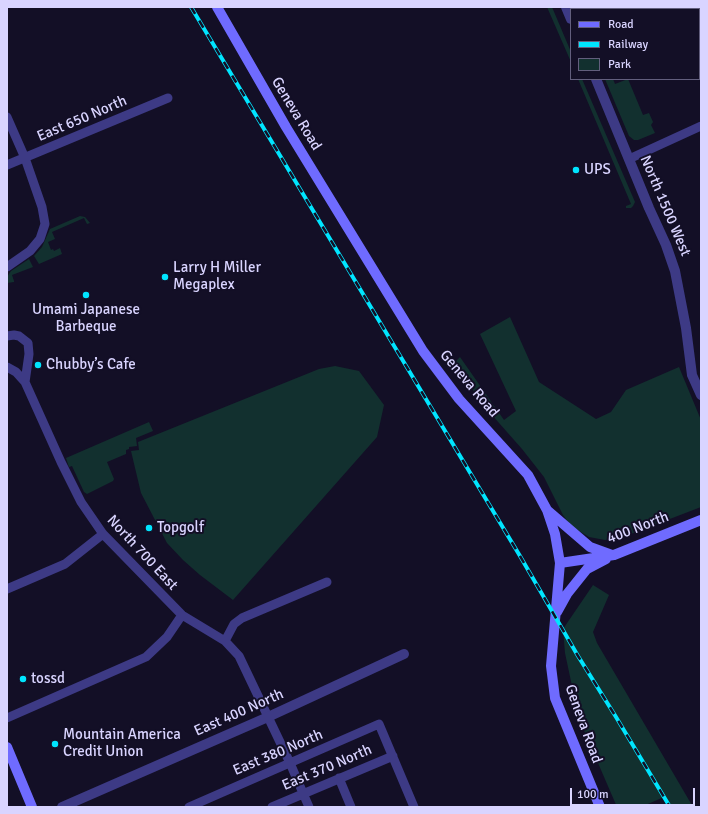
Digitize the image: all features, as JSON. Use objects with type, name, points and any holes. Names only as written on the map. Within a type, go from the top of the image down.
[{"type":"main road","name":"Geneva Road","points":[[216,7],[286,127],[423,351],[459,399],[528,474],[547,510],[555,534],[560,563],[551,666],[555,698],[600,807]]},
{"type":"main road","points":[[547,510],[590,547],[614,555]]},
{"type":"main road","name":"400 North","points":[[560,563],[614,555],[701,520]]},
{"type":"main road","points":[[556,616],[567,594],[587,569],[614,555]]},
{"type":"main road","points":[[7,748],[32,807]]},
{"type":"street","name":"North 1500 West","points":[[596,80],[666,245],[675,271],[686,328],[692,375],[701,395]]},
{"type":"street","name":"East 650 North","points":[[7,165],[168,98]]},
{"type":"street","points":[[7,117],[42,207],[45,224],[40,239],[30,251],[7,267]]},
{"type":"street","points":[[629,159],[701,126]]},
{"type":"street","points":[[7,327],[10,335],[19,336],[28,343],[29,354],[25,382]]},
{"type":"street","points":[[8,367],[15,368],[24,364],[29,354]]},
{"type":"street","points":[[8,367],[16,372],[25,382]]},
{"type":"street","name":"North 700 East","points":[[25,382],[61,462],[81,502],[103,534],[182,615],[225,641],[239,656],[290,763],[308,807]]},
{"type":"street","points":[[7,589],[65,564],[103,534]]},
{"type":"street","points":[[225,641],[234,624],[242,618],[327,582]]},
{"type":"street","points":[[7,718],[146,657],[167,637],[182,615]]},
{"type":"street","name":"East 400 North","points":[[62,807],[268,717],[404,654]]},
{"type":"street","name":"East 380 North","points":[[189,807],[379,724],[393,756]]},
{"type":"street","points":[[393,756],[414,807]]},
{"type":"street","name":"East 370 North","points":[[272,807],[393,756]]},
{"type":"street","points":[[339,778],[351,807]]},
{"type":"green space","points":[[547,7],[552,7],[570,50],[570,60]]},
{"type":"green space","points":[[578,80],[582,80],[635,202],[631,208],[626,208],[626,206],[631,204]]},
{"type":"green space","points":[[605,80],[613,80],[615,84],[628,80],[643,115],[649,113],[653,122],[651,125],[655,133],[638,140],[634,140],[629,136]]},
{"type":"green space","points":[[80,216],[85,217],[90,223],[87,224],[84,218],[52,232],[55,239],[48,242],[51,250],[53,249],[54,251],[60,248],[62,254],[39,264],[34,256],[42,247],[50,229]]},
{"type":"green space","points":[[29,259],[33,267],[12,275],[14,282],[7,283],[7,277],[11,271]]},
{"type":"green space","points":[[510,317],[539,382],[596,419],[611,412],[626,390],[679,367],[701,420],[701,507],[623,537],[605,540],[589,537],[571,526],[563,515],[544,477],[492,415],[453,364],[460,357],[504,420],[516,411],[480,334]]},
{"type":"green space","name":"Topgolf","points":[[335,366],[359,371],[384,405],[377,437],[233,600],[200,575],[167,543],[141,493],[131,451],[139,450],[138,442],[319,369]]},
{"type":"green space","points":[[149,422],[153,431],[136,438],[137,446],[129,447],[129,449],[126,450],[126,454],[107,462],[114,479],[113,481],[87,494],[84,492],[72,466],[69,467],[66,458]]},
{"type":"green space","points":[[593,585],[609,595],[593,632],[597,643],[693,807],[670,807],[664,797],[641,807],[617,807],[579,719],[565,653],[563,629]]},
{"type":"railway","points":[[191,7],[520,556],[578,656],[670,807]]},
{"type":"place","name":"UPS","points":[[576,170]]},
{"type":"place","name":"Larry H Miller Megaplex","points":[[165,277]]},
{"type":"place","name":"Umami Japanese Barbeque","points":[[86,295]]},
{"type":"place","name":"Chubby’s Cafe","points":[[38,365]]},
{"type":"place","name":"Topgolf","points":[[149,528]]},
{"type":"place","name":"tossd","points":[[23,679]]},
{"type":"place","name":"Mountain America Credit Union","points":[[55,744]]}]
